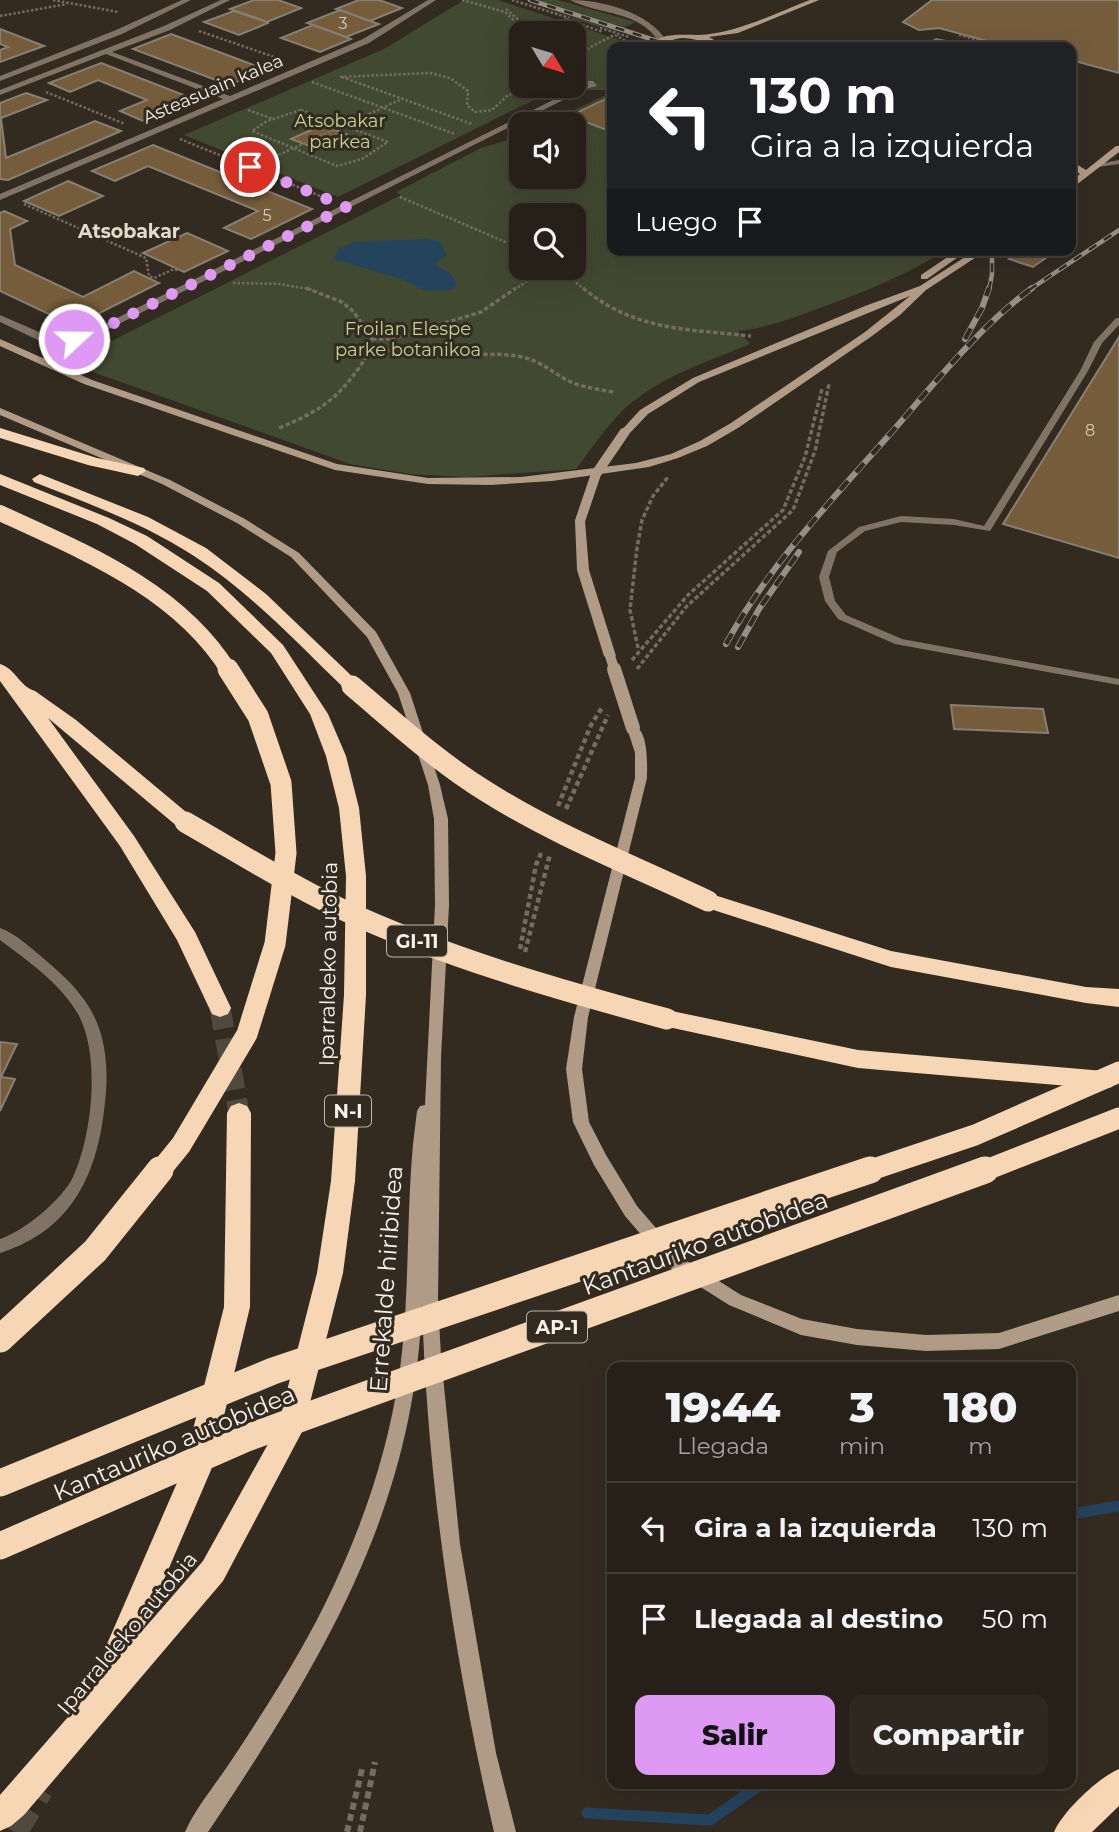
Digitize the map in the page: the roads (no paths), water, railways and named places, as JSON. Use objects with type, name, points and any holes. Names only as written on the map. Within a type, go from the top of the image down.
[{"type":"highway","points":[[0,433],[94,462],[138,471]]},
{"type":"highway","points":[[0,466],[139,518],[200,551],[236,578],[352,686],[428,751],[489,793],[565,833],[708,901],[891,959],[1086,995],[1119,998]]},
{"type":"highway","name":"Iparraldeko autobia","points":[[0,479],[103,520],[150,546],[213,587],[277,649],[319,714],[336,756],[349,808],[356,876],[355,995],[343,1181],[330,1273],[290,1430],[213,1571],[13,1804],[0,1815]]},
{"type":"highway","points":[[0,513],[102,560],[175,608],[219,654],[258,716],[281,783],[286,853],[275,944],[247,1034],[181,1145],[95,1251],[0,1339]]},
{"type":"highway","name":"GI-11","points":[[0,670],[15,686],[69,724],[185,822],[337,907],[435,949],[534,983],[667,1019],[858,1059],[1092,1080],[1119,1080]]},
{"type":"highway","points":[[15,686],[127,841],[187,938],[220,1008]]},
{"type":"highway","name":"Kantauriko autobidea","points":[[0,1483],[273,1371],[975,1135],[1119,1072]]},
{"type":"highway","points":[[113,1667],[197,1470],[237,1307],[239,1114]]},
{"type":"highway","name":"Kantauriko autobidea","points":[[0,1546],[247,1438],[1001,1165],[1119,1118]]},
{"type":"highway","points":[[1070,1832],[1119,1784]]},
{"type":"street","points":[[0,79],[119,32],[188,0]]},
{"type":"street","points":[[0,93],[167,28],[228,0]]},
{"type":"street","name":"Asteasuain kalea","points":[[0,197],[366,41],[433,0]]},
{"type":"street","points":[[573,0],[644,22],[658,32],[662,40]]},
{"type":"street","points":[[659,42],[735,31],[816,0]]},
{"type":"street","points":[[697,37],[716,42]]},
{"type":"street","points":[[106,52],[230,99]]},
{"type":"street","points":[[55,342],[92,334],[562,98]]},
{"type":"street","points":[[1076,182],[1119,148]]},
{"type":"street","points":[[1076,167],[1085,174]]},
{"type":"street","points":[[1076,175],[1085,174]]},
{"type":"street","points":[[868,308],[955,256]]},
{"type":"street","points":[[0,342],[99,386],[335,467],[376,476],[457,484],[519,481],[626,469],[687,451],[726,430],[891,319],[923,288],[974,256]]},
{"type":"street","points":[[923,288],[868,308],[696,380],[644,412],[624,432],[586,490],[580,522],[583,570],[641,754],[641,778],[580,1017],[574,1069],[581,1122],[631,1211],[675,1262],[735,1300],[801,1327],[857,1337],[926,1343],[999,1341],[1119,1303]]},
{"type":"street","points":[[0,318],[65,345],[68,350],[65,355],[42,362]]},
{"type":"street","points":[[0,411],[138,471],[242,521],[295,555],[372,635],[404,692],[434,785],[441,819],[442,905],[433,1057],[430,1300],[432,1357],[451,1544],[486,1754],[505,1832]]},
{"type":"street","points":[[0,933],[33,957],[85,1013],[98,1046],[98,1071],[96,1108],[80,1180],[71,1194],[39,1223],[11,1244],[0,1247]]},
{"type":"street","name":"Errekalde hiribidea","points":[[196,1832],[264,1732],[306,1660],[345,1585],[370,1525],[389,1464],[408,1377],[415,1291],[421,1137],[433,1057]]},
{"type":"lane","points":[[933,42],[943,40]]},
{"type":"lane","points":[[1098,165],[1119,162]]},
{"type":"lane","points":[[1119,320],[1098,342],[1084,371],[987,530],[954,522],[901,519],[862,529],[833,551],[824,577],[830,601],[842,618],[899,642],[1119,682]]},
{"type":"water","points":[[425,239],[440,241],[447,255],[435,264],[450,273],[457,284],[451,290],[426,291],[404,280],[334,259],[338,249],[354,242]]},
{"type":"waterway","points":[[1076,1513],[1119,1506]]},
{"type":"waterway","points":[[587,1813],[710,1820],[754,1789]]},
{"type":"tunnel","points":[[220,1008],[239,1113]]},
{"type":"tunnel","points":[[14,1832],[40,1789]]},
{"type":"railway","points":[[530,0],[660,42]]},
{"type":"railway","points":[[1032,288],[1119,230]]},
{"type":"railway","points":[[989,290],[992,256]]},
{"type":"railway","points":[[965,339],[982,308],[989,288]]},
{"type":"railway","points":[[726,644],[761,587],[824,509],[957,357],[993,321],[1032,288]]},
{"type":"railway","points":[[738,647],[759,609],[799,552]]},
{"type":"district","name":"Atsobakar","points":[[129,231]]},
{"type":"park label","name":"Atsobakar parkea","points":[[340,131]]},
{"type":"park label","name":"Froilan Elespe parke botanikoa","points":[[408,339]]}]
